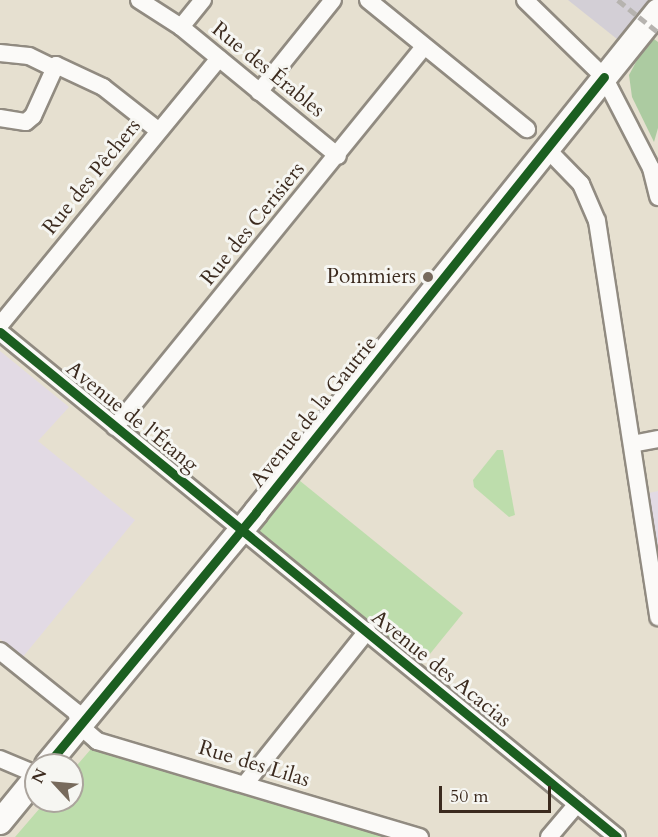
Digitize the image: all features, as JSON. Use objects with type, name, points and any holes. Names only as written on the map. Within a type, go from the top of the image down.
[{"type":"street","name":"Rue des Érables","points":[[139,0],[181,27],[338,156]]},
{"type":"street","points":[[181,27],[203,0]]},
{"type":"street","points":[[259,92],[333,0]]},
{"type":"street","points":[[368,0],[527,129]]},
{"type":"street","points":[[525,0],[604,77],[651,168],[658,197]]},
{"type":"street","name":"Avenue de la Gautrie","points":[[56,753],[242,529],[658,11]]},
{"type":"street","name":"Rue des Cerisiers","points":[[115,427],[338,156],[424,47]]},
{"type":"street","points":[[0,53],[29,56],[54,68]]},
{"type":"street","name":"Rue des Pêchers","points":[[0,325],[219,58]]},
{"type":"street","points":[[0,118],[26,122],[33,116],[56,65],[81,74],[103,87],[159,131]]},
{"type":"street","points":[[547,149],[581,184],[594,209],[658,616]]},
{"type":"street","name":"Avenue de l'Étang","points":[[0,332],[242,529]]},
{"type":"street","points":[[632,444],[658,439]]},
{"type":"street","name":"Avenue des Acacias","points":[[242,529],[617,837]]},
{"type":"street","points":[[245,784],[367,631]]},
{"type":"street","points":[[0,651],[76,712],[80,726]]},
{"type":"street","name":"Rue des Lilas","points":[[80,726],[98,741],[245,784],[393,833],[420,837]]},
{"type":"street","points":[[0,759],[24,770]]},
{"type":"street","points":[[0,822],[24,791]]},
{"type":"street","points":[[549,837],[577,804]]},
{"type":"shaded area","points":[[568,0],[656,0],[622,43]]},
{"type":"shaded area","points":[[0,351],[69,407],[38,441],[135,520],[22,658],[0,639]]},
{"type":"shaded area","points":[[658,491],[658,549],[649,493]]},
{"type":"green space","points":[[650,36],[658,42],[658,128],[654,142],[632,97],[629,75]]},
{"type":"green space","points":[[497,450],[503,450],[515,515],[509,517],[474,487],[473,480]]},
{"type":"green space","points":[[289,472],[463,613],[417,670],[242,530]]},
{"type":"green space","points":[[91,749],[384,832],[386,837],[15,837],[36,813],[84,813],[84,757]]},
{"type":"railway","points":[[618,0],[658,32]]},
{"type":"cycle path","points":[[57,753],[256,512],[604,77]]},
{"type":"cycle path","points":[[0,332],[617,837]]},
{"type":"place","name":"Pommiers","points":[[428,277]]}]
